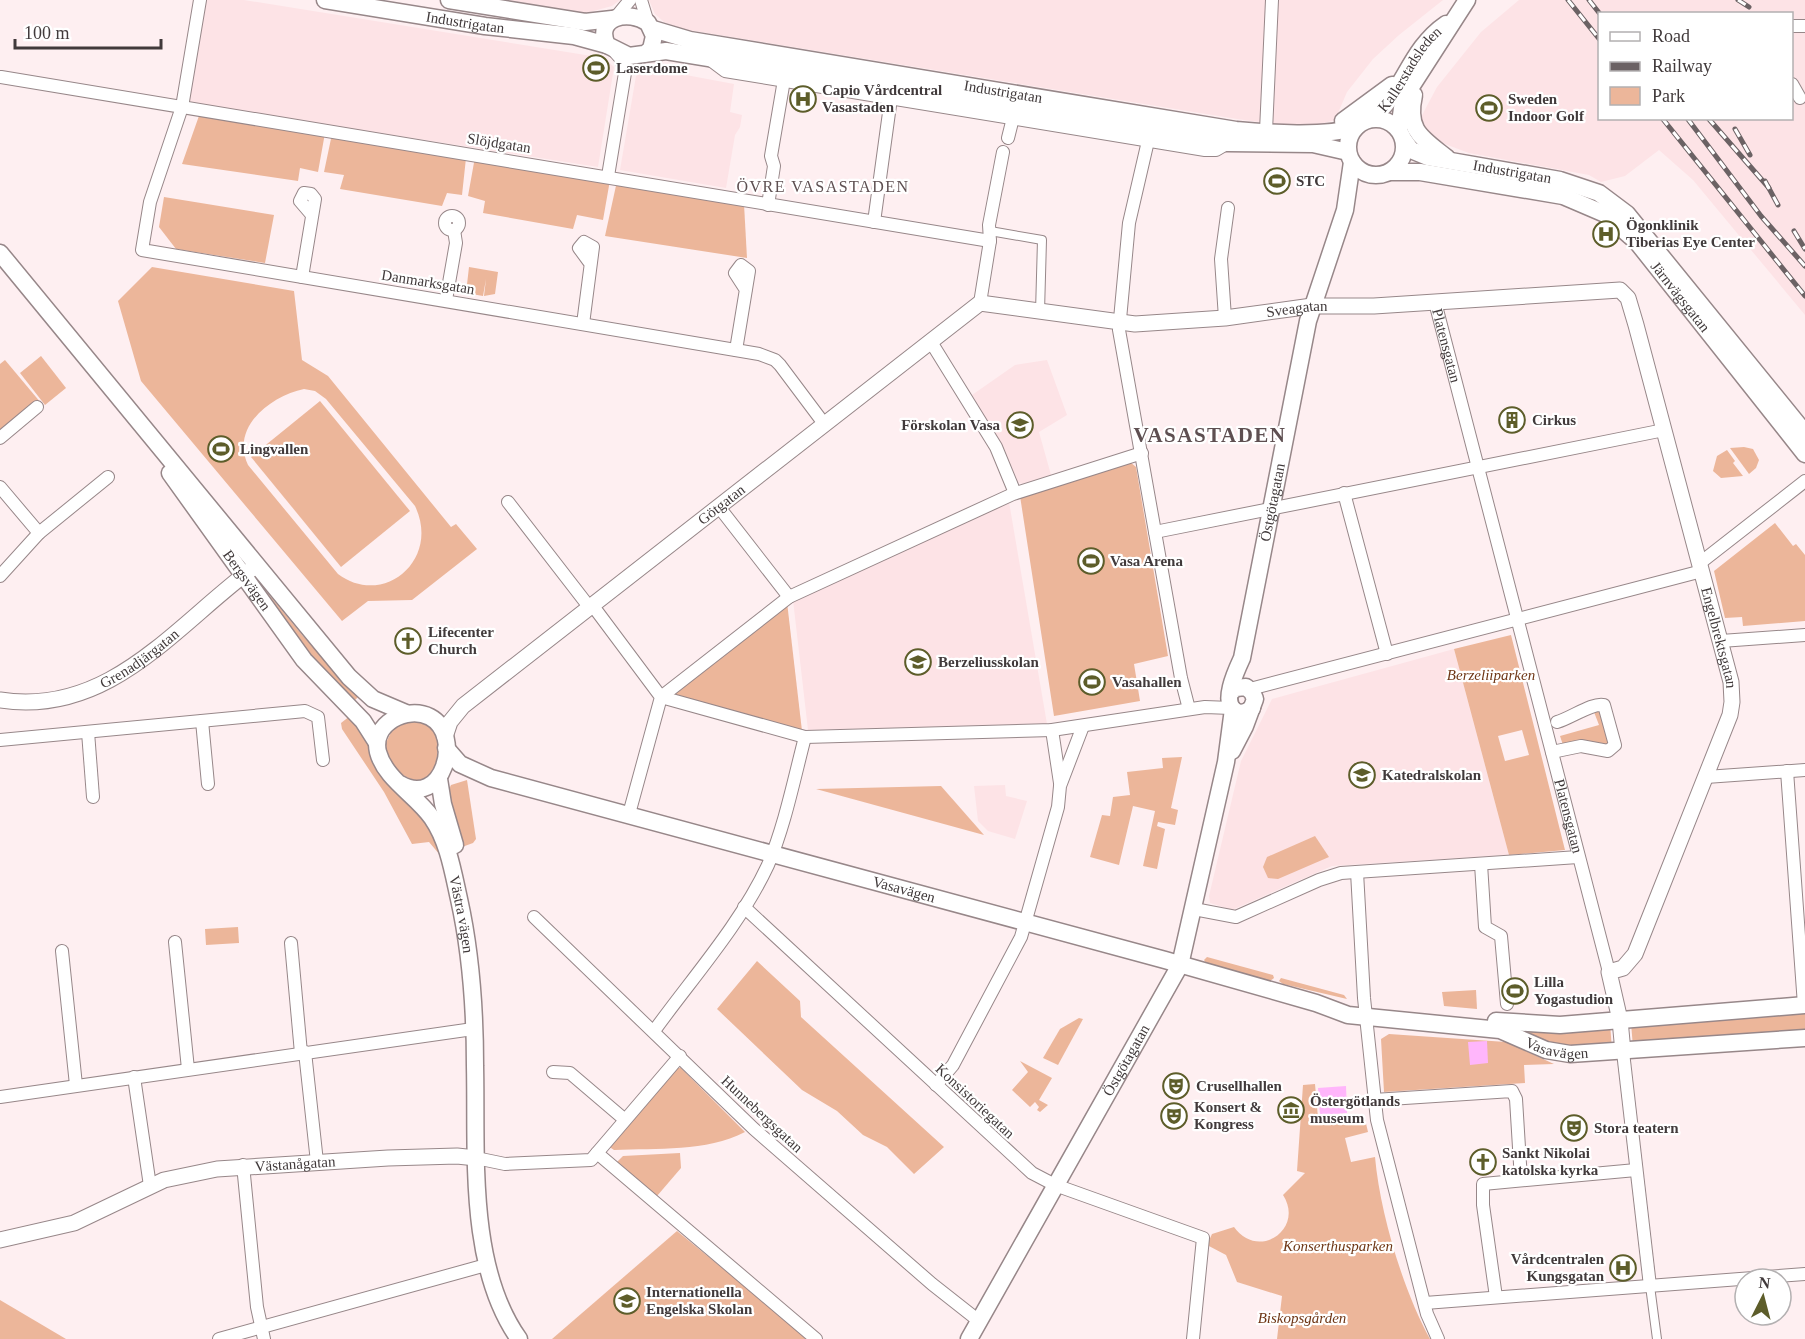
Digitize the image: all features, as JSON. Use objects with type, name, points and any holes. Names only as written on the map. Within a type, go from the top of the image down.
[{"type":"main road","name":"Industrigatan","points":[[325,0],[485,26],[574,36],[610,48]]},
{"type":"main road","name":"Industrigatan","points":[[449,0],[585,22],[614,18]]},
{"type":"main road","name":"Kallerstadsleden","points":[[1363,123],[1386,104],[1410,76],[1467,0]]},
{"type":"main road","points":[[633,16],[650,26],[653,44],[643,55],[629,56],[610,48],[604,30],[614,18],[633,16]]},
{"type":"main road","name":"Industrigatan","points":[[650,26],[690,40],[1236,130],[1340,131],[1363,123]]},
{"type":"main road","name":"Industrigatan","points":[[643,55],[666,51],[1228,143],[1313,144],[1350,157]]},
{"type":"main road","points":[[1317,132],[1358,113],[1410,76],[1414,128],[1425,142],[1450,161]]},
{"type":"main road","name":"Kallerstadsleden","points":[[1402,135],[1405,99],[1410,76]]},
{"type":"main road","points":[[1389,122],[1402,135],[1401,162],[1384,174],[1365,173],[1350,157],[1350,136],[1363,123],[1389,122]]},
{"type":"main road","name":"Industrigatan","points":[[1402,135],[1416,153],[1570,182],[1599,193],[1619,206]]},
{"type":"main road","name":"Östgötagatan","points":[[969,1339],[1180,965],[1226,762],[1231,701],[1242,658],[1312,306],[1345,210],[1350,157]]},
{"type":"main road","name":"Industrigatan","points":[[1384,174],[1420,172],[1523,188]]},
{"type":"main road","name":"Östgötagatan","points":[[1345,210],[1357,194],[1384,174]]},
{"type":"main road","name":"Järnvägsgatan","points":[[1523,188],[1578,200],[1605,214],[1629,232],[1805,454]]},
{"type":"main road","name":"Järnvägsgatan","points":[[1619,206],[1805,433]]},
{"type":"main road","name":"Bergsvägen","points":[[0,253],[358,687],[381,704],[411,713]]},
{"type":"main road","name":"Bergsvägen","points":[[128,409],[242,576],[304,660],[363,721],[377,743]]},
{"type":"main road","name":"Östgötagatan","points":[[1226,762],[1251,697],[1242,658]]},
{"type":"main road","points":[[1239,687],[1251,697],[1243,713],[1231,701],[1239,687]]},
{"type":"main road","points":[[411,713],[435,720],[445,742],[440,777],[432,786],[422,789],[400,784],[380,758],[377,743],[381,731],[390,721],[411,713]]},
{"type":"main road","name":"Vasavägen","points":[[445,742],[460,764],[491,778],[1026,922],[1316,1003],[1366,1013],[1500,1030],[1560,1054],[1623,1052],[1805,1038]]},
{"type":"main road","name":"Vasavägen","points":[[440,777],[491,778]]},
{"type":"main road","name":"Västra vägen","points":[[440,777],[442,804],[462,870],[477,942],[479,1030],[475,1064]]},
{"type":"main road","name":"Västra vägen","points":[[400,784],[432,818],[447,852],[467,944],[475,1064],[476,1158],[486,1265],[497,1300],[519,1339]]},
{"type":"main road","name":"Vasavägen","points":[[1366,1013],[1535,1024],[1620,1020],[1804,1005]]},
{"type":"street","points":[[182,107],[200,0]]},
{"type":"street","points":[[614,18],[630,0]]},
{"type":"street","points":[[641,0],[650,26]]},
{"type":"street","points":[[1266,131],[1272,0]]},
{"type":"street","points":[[608,176],[625,73],[621,59],[610,48]]},
{"type":"street","points":[[625,73],[643,55]]},
{"type":"street","points":[[708,58],[725,71],[1148,141],[1211,151],[1228,143]]},
{"type":"street","name":"Slöjdgatan","points":[[1,77],[608,176],[768,205],[874,222],[990,236]]},
{"type":"street","points":[[768,205],[774,166],[771,156],[784,80]]},
{"type":"street","points":[[1793,87],[1800,98]]},
{"type":"street","points":[[874,222],[891,98]]},
{"type":"street","name":"Danmarksgatan","points":[[182,107],[150,202],[141,250],[736,350],[775,360],[825,425]]},
{"type":"street","points":[[1008,138],[1012,118]]},
{"type":"street","points":[[1148,141],[1129,223],[1119,323],[1181,678],[1189,709]]},
{"type":"street","points":[[980,303],[998,168],[1003,152]]},
{"type":"street","points":[[1225,318],[1221,259],[1228,208]]},
{"type":"street","points":[[302,277],[312,215]]},
{"type":"street","points":[[446,300],[456,243],[454,230]]},
{"type":"street","points":[[990,236],[1042,240],[1040,312]]},
{"type":"street","points":[[583,324],[591,263]]},
{"type":"street","name":"Sveagatan","points":[[980,303],[1119,323],[1225,318],[1312,306],[1374,306],[1614,289]]},
{"type":"street","name":"Engelbrektsgatan","points":[[1609,972],[1623,968],[1634,957],[1706,777],[1732,702],[1721,641],[1628,298],[1624,292],[1614,289]]},
{"type":"street","points":[[736,350],[746,290]]},
{"type":"street","name":"Platensgatan","points":[[1434,302],[1518,619],[1620,1020],[1657,1339]]},
{"type":"street","name":"Götgatan","points":[[445,742],[450,722],[463,706],[980,303]]},
{"type":"street","points":[[931,342],[991,437],[1015,493]]},
{"type":"street","points":[[0,438],[37,407]]},
{"type":"street","points":[[1155,532],[1664,430]]},
{"type":"street","points":[[629,814],[661,697],[789,597],[1015,493],[1142,453]]},
{"type":"street","points":[[0,576],[39,533],[108,477]]},
{"type":"street","points":[[1251,697],[1279,683],[1701,567],[1805,482]]},
{"type":"street","points":[[0,487],[39,533]]},
{"type":"street","points":[[1344,494],[1387,654]]},
{"type":"street","points":[[508,502],[661,697],[805,737],[1052,730],[1231,701]]},
{"type":"street","points":[[719,507],[789,597]]},
{"type":"street","name":"Grenadjärgatan","points":[[0,700],[51,701],[79,695],[105,684],[139,662],[258,564]]},
{"type":"street","points":[[1721,641],[1805,635]]},
{"type":"street","points":[[1552,752],[1581,746],[1611,750],[1616,745],[1607,709],[1601,704],[1572,718],[1557,722]]},
{"type":"street","name":"Götgatan","points":[[411,713],[442,712],[463,706]]},
{"type":"street","points":[[0,740],[311,712],[316,714],[320,723],[323,759]]},
{"type":"street","points":[[202,721],[208,784]]},
{"type":"street","points":[[1060,786],[1083,726]]},
{"type":"street","points":[[936,1085],[953,1065],[1021,938],[1058,807],[1060,786],[1052,730]]},
{"type":"street","points":[[88,732],[93,796]]},
{"type":"street","points":[[654,1031],[744,907],[772,853],[805,737]]},
{"type":"street","points":[[1706,777],[1805,770]]},
{"type":"street","points":[[1787,771],[1804,1005]]},
{"type":"street","points":[[1194,909],[1236,917],[1330,876],[1357,872],[1578,857]]},
{"type":"street","points":[[1480,864],[1485,927],[1502,936],[1507,1004]]},
{"type":"street","points":[[1357,872],[1374,1100],[1382,1141],[1425,1303],[1438,1339]]},
{"type":"street","name":"Konsistoriegatan","points":[[744,907],[1032,1173],[1055,1185],[1203,1238],[1193,1339]]},
{"type":"street","name":"Hunnebergsgatan","points":[[534,917],[754,1129],[979,1322]]},
{"type":"street","points":[[175,942],[188,1069]]},
{"type":"street","points":[[291,943],[316,1162]]},
{"type":"street","points":[[62,951],[76,1085]]},
{"type":"street","points":[[0,1097],[473,1029]]},
{"type":"street","points":[[680,1056],[597,1153],[816,1339]]},
{"type":"street","points":[[553,1072],[570,1073],[624,1119]]},
{"type":"street","points":[[134,1077],[150,1186]]},
{"type":"street","points":[[1374,1100],[1508,1090],[1514,1094],[1521,1180]]},
{"type":"street","name":"Västanågatan","points":[[0,1240],[74,1222],[150,1186],[178,1176],[243,1165],[457,1156],[505,1164],[520,1164],[591,1160],[597,1153]]},
{"type":"street","points":[[243,1165],[260,1326],[264,1339]]},
{"type":"street","points":[[1496,1297],[1481,1188],[1486,1182],[1636,1170]]},
{"type":"street","points":[[219,1339],[486,1265]]},
{"type":"street","points":[[1425,1303],[1805,1274]]},
{"type":"shaded area","points":[[205,0],[244,0],[604,58],[614,67],[598,167],[187,103]]},
{"type":"shaded area","points":[[506,0],[620,0],[612,6],[586,13]]},
{"type":"shaded area","points":[[649,0],[1443,0],[1373,59],[1347,92],[1335,120],[1317,125],[1274,124],[1237,119],[682,29],[664,22],[655,14]]},
{"type":"shaded area","points":[[1519,0],[1805,0],[1805,315],[1693,180],[1659,150],[1625,176],[1601,182],[1589,175],[1469,153],[1426,137],[1419,121],[1437,87],[1481,32]]},
{"type":"shaded area","points":[[643,67],[734,84],[730,112],[742,115],[740,127],[735,135],[726,188],[620,170],[636,76]]},
{"type":"shaded area","name":"Förskolan Vasa","points":[[1047,360],[1067,415],[1039,432],[1051,475],[1023,484],[1015,481],[1001,445],[972,395],[1015,365]]},
{"type":"shaded area","name":"Berzeliusskolan","points":[[1009,502],[1047,724],[808,730],[793,600]]},
{"type":"shaded area","name":"Katedralskolan","points":[[1454,649],[1509,855],[1332,866],[1232,910],[1210,903],[1209,896],[1241,761],[1272,699]]},
{"type":"shaded area","points":[[1005,785],[1006,796],[1027,801],[1015,839],[988,831],[978,821],[974,786]]},
{"type":"shaded area","points":[[1487,1041],[1488,1063],[1470,1065],[1468,1042]]},
{"type":"shaded area","points":[[1346,1086],[1347,1113],[1320,1115],[1318,1088]]},
{"type":"green space","points":[[200,113],[325,133],[318,172],[300,168],[298,181],[182,164]]},
{"type":"green space","points":[[332,134],[466,158],[462,195],[447,193],[442,206],[340,189],[344,175],[324,172]]},
{"type":"green space","points":[[475,157],[610,180],[603,220],[577,215],[573,229],[483,213],[485,201],[468,196]]},
{"type":"green space","points":[[617,181],[744,204],[747,258],[605,236]]},
{"type":"green space","points":[[164,197],[274,215],[265,263],[176,249],[159,227]]},
{"type":"green space","name":"Lingvallen","points":[[152,267],[294,291],[302,360],[328,376],[451,527],[456,524],[477,549],[412,600],[368,601],[342,621],[141,381],[118,301]],"holes":[[[304,389],[315,391],[326,399],[415,506],[421,526],[420,544],[414,560],[403,573],[389,582],[373,585],[355,583],[338,574],[248,465],[244,451],[245,438],[249,426],[257,415],[279,398],[291,393]]]},
{"type":"green space","points":[[469,267],[498,272],[495,294],[484,296],[486,279],[483,296],[466,293]]},
{"type":"green space","points":[[41,356],[66,388],[45,405],[20,373]]},
{"type":"green space","points":[[5,360],[41,403],[0,436],[0,364]]},
{"type":"green space","points":[[320,401],[410,511],[341,567],[251,457]]},
{"type":"green space","points":[[1730,448],[1753,449],[1759,460],[1756,468],[1749,474]]},
{"type":"green space","points":[[1727,450],[1743,476],[1721,478],[1713,471],[1717,456]]},
{"type":"green space","name":"Vasa Arena","points":[[1130,462],[1136,467],[1168,656],[1134,664],[1140,701],[1054,716],[1020,496]]},
{"type":"green space","points":[[1775,523],[1793,546],[1796,544],[1805,555],[1805,621],[1743,626],[1742,617],[1725,618],[1714,571]]},
{"type":"green space","points":[[257,580],[303,636],[359,696],[352,703],[317,667]]},
{"type":"green space","points":[[787,602],[802,731],[669,693]]},
{"type":"green space","name":"Berzeliiparken","points":[[1511,635],[1565,850],[1509,855],[1454,649]],"holes":[[[1522,730],[1529,755],[1505,761],[1498,736]]]},
{"type":"green space","points":[[1600,708],[1610,745],[1563,745],[1560,736],[1599,725],[1594,712]]},
{"type":"green space","points":[[350,716],[435,832],[440,855],[429,842],[412,844],[384,792],[342,729],[341,723]]},
{"type":"green space","points":[[407,722],[427,725],[433,730],[438,745],[433,773],[421,783],[397,771],[384,747],[393,728]]},
{"type":"green space","points":[[1182,757],[1171,808],[1178,810],[1175,825],[1158,822],[1157,826],[1165,829],[1157,869],[1143,866],[1155,811],[1133,806],[1119,865],[1090,857],[1102,815],[1110,816],[1113,797],[1130,795],[1127,772],[1163,768],[1162,758]]},
{"type":"green space","points":[[467,780],[476,839],[473,843],[462,847],[447,793],[451,785]]},
{"type":"green space","points":[[941,786],[984,835],[816,789]]},
{"type":"green space","points":[[1315,836],[1329,857],[1278,879],[1268,878],[1263,867],[1267,857]]},
{"type":"green space","points":[[238,927],[239,943],[206,945],[205,929]]},
{"type":"green space","points":[[1207,957],[1273,975],[1274,978],[1270,981],[1206,963],[1204,960]]},
{"type":"green space","points":[[757,961],[800,1001],[801,1017],[944,1147],[914,1174],[887,1147],[863,1135],[837,1111],[802,1090],[717,1009]]},
{"type":"green space","points":[[1281,978],[1344,995],[1347,999],[1283,984],[1279,981]]},
{"type":"green space","points":[[1476,990],[1477,1009],[1444,1006],[1442,992]]},
{"type":"green space","points":[[1805,1010],[1805,1034],[1633,1047],[1631,1023]]},
{"type":"green space","points":[[1079,1018],[1083,1019],[1058,1065],[1043,1058],[1060,1029]]},
{"type":"green space","points":[[1610,1024],[1612,1049],[1568,1051],[1513,1026]]},
{"type":"green space","points":[[1389,1034],[1506,1042],[1554,1064],[1524,1065],[1525,1083],[1384,1092],[1381,1039]]},
{"type":"green space","points":[[1020,1061],[1052,1078],[1039,1100],[1048,1105],[1040,1112],[1035,1102],[1030,1107],[1012,1090],[1028,1072]]},
{"type":"green space","points":[[675,1068],[681,1068],[745,1132],[714,1143],[681,1148],[614,1150],[608,1146]]},
{"type":"green space","name":"Konserthusparken","points":[[1315,1084],[1318,1118],[1364,1115],[1368,1132],[1345,1138],[1351,1162],[1375,1157],[1382,1202],[1394,1251],[1411,1298],[1430,1339],[1277,1339],[1282,1296],[1237,1282],[1226,1255],[1207,1245],[1212,1234],[1234,1227],[1244,1237],[1255,1241],[1266,1241],[1283,1229],[1288,1219],[1288,1208],[1283,1195],[1305,1173],[1297,1171],[1303,1085]]},
{"type":"green space","points":[[680,1153],[681,1168],[657,1196],[617,1162],[623,1156]]},
{"type":"green space","points":[[677,1231],[809,1339],[552,1339]]},
{"type":"green space","points":[[0,1300],[66,1339],[0,1339]]},
{"type":"railway","points":[[1568,0],[1598,38]]},
{"type":"railway","points":[[1589,0],[1598,12]]},
{"type":"railway","points":[[1738,0],[1749,7]]},
{"type":"railway","points":[[1664,120],[1805,296]]},
{"type":"railway","points":[[1689,120],[1761,216],[1805,266]]},
{"type":"railway","points":[[1710,120],[1769,188]]},
{"type":"railway","points":[[1735,129],[1750,155]]},
{"type":"railway","points":[[1765,181],[1778,205]]},
{"type":"railway","points":[[1794,231],[1805,249]]},
{"type":"place","name":"Laserdome","points":[[596,68]]},
{"type":"place","name":"Capio Vårdcentral Vasastaden","points":[[803,99]]},
{"type":"place","name":"Sweden Indoor Golf","points":[[1489,108]]},
{"type":"place","name":"STC","points":[[1277,181]]},
{"type":"place","name":"Ögonklinik Tiberias Eye Center","points":[[1606,234]]},
{"type":"place","name":"Cirkus","points":[[1512,420]]},
{"type":"place","name":"Förskolan Vasa","points":[[1020,425]]},
{"type":"place","name":"Lingvallen","points":[[221,449]]},
{"type":"place","name":"Vasa Arena","points":[[1091,561]]},
{"type":"place","name":"Lifecenter Church","points":[[408,641]]},
{"type":"place","name":"Berzeliusskolan","points":[[918,662]]},
{"type":"place","name":"Vasahallen","points":[[1092,682]]},
{"type":"place","name":"Katedralskolan","points":[[1362,775]]},
{"type":"place","name":"Lilla Yogastudion","points":[[1515,991]]},
{"type":"place","name":"Crusellhallen","points":[[1176,1086]]},
{"type":"place","name":"Östergötlands museum","points":[[1291,1110]]},
{"type":"place","name":"Konsert & Kongress","points":[[1174,1116]]},
{"type":"place","name":"Stora teatern","points":[[1574,1128]]},
{"type":"place","name":"Sankt Nikolai katolska kyrka","points":[[1483,1162]]},
{"type":"place","name":"Vårdcentralen Kungsgatan","points":[[1623,1268]]},
{"type":"place","name":"Internationella Engelska Skolan","points":[[627,1301]]},
{"type":"district","name":"ÖVRE VASASTADEN","points":[[823,186]]},
{"type":"district","name":"VASASTADEN","points":[[1210,435]]},
{"type":"park label","name":"Biskopsgården","points":[[1302,1318]]}]
